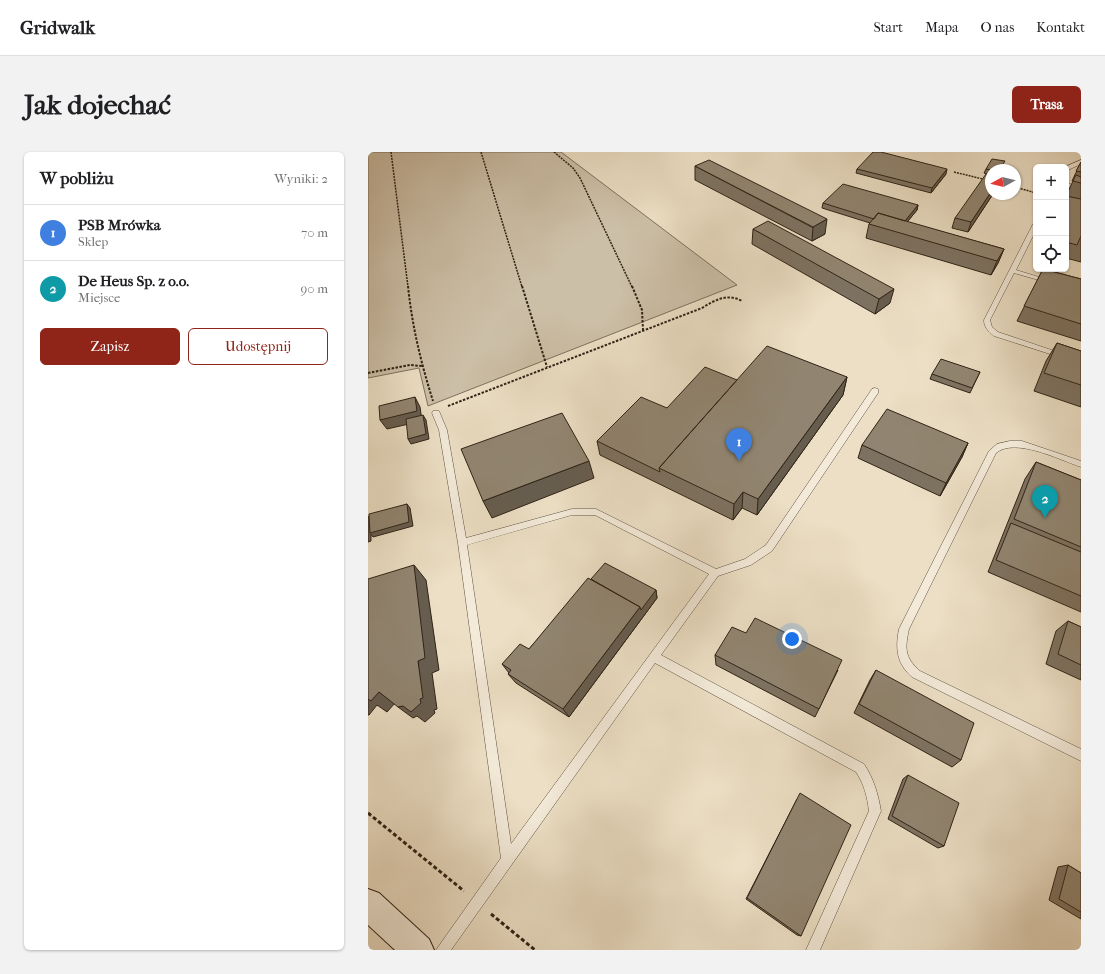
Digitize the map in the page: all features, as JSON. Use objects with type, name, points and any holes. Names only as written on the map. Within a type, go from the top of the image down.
[{"type":"street","points":[[368,904],[418,950]]},
{"type":"lane","points":[[1069,167],[1081,162]]},
{"type":"lane","points":[[1069,186],[1081,189]]},
{"type":"lane","points":[[1033,230],[987,320],[990,330],[996,334],[1081,362]]},
{"type":"lane","points":[[1012,271],[1058,284]]},
{"type":"lane","points":[[443,950],[507,859],[715,573],[748,562],[769,548],[875,391]]},
{"type":"lane","points":[[436,413],[443,430],[462,543],[507,859]]},
{"type":"lane","points":[[1081,464],[1022,444],[1012,443],[997,447],[993,451],[904,629],[901,651],[908,668],[916,674],[1081,755]]},
{"type":"lane","points":[[462,543],[572,512],[596,512],[715,573]]},
{"type":"lane","points":[[654,656],[860,768],[868,779],[873,793],[875,811],[813,950]]},
{"type":"path","points":[[392,152],[412,322],[422,366],[436,413],[453,403],[702,308],[716,299],[730,296],[742,301]]},
{"type":"path","points":[[481,152],[524,298],[547,367]]},
{"type":"path","points":[[554,152],[573,168],[580,178],[619,257],[642,310],[643,330]]},
{"type":"path","points":[[954,172],[985,180]]},
{"type":"path","points":[[1021,189],[1033,192]]},
{"type":"path","points":[[368,373],[410,365],[422,366]]},
{"type":"path","points":[[368,813],[535,950]]},
{"type":"shaded area","points":[[368,152],[561,152],[737,285],[428,406],[419,368],[368,378]]},
{"type":"building","points":[[873,152],[881,152],[947,169],[932,188],[857,169]]},
{"type":"building","points":[[992,159],[1005,161],[1003,164],[989,164]]},
{"type":"building","points":[[709,160],[827,219],[813,227],[695,166]]},
{"type":"building","points":[[1081,162],[1081,172],[1076,171]]},
{"type":"building","points":[[985,175],[986,200],[971,222],[955,218]]},
{"type":"building","points":[[1076,175],[1081,177],[1081,183],[1073,181]]},
{"type":"building","points":[[843,184],[918,205],[905,221],[878,213],[874,219],[823,203]]},
{"type":"building","points":[[1069,197],[1081,199],[1081,236],[1077,245],[1069,243]]},
{"type":"building","points":[[878,213],[1004,249],[997,261],[869,224]]},
{"type":"building","points":[[768,221],[894,289],[879,299],[753,229]]},
{"type":"building","points":[[1041,272],[1054,272],[1081,279],[1081,324],[1024,306]]},
{"type":"building","points":[[1057,343],[1081,351],[1081,385],[1044,373]]},
{"type":"building","points":[[767,346],[847,377],[758,499],[743,492],[734,504],[659,468]]},
{"type":"building","points":[[941,359],[980,372],[972,388],[932,374]]},
{"type":"building","points":[[705,367],[737,380],[659,468],[660,472],[597,441],[641,397],[667,408]]},
{"type":"building","points":[[415,397],[417,411],[380,420],[379,406]]},
{"type":"building","points":[[887,409],[968,443],[946,483],[862,445]]},
{"type":"building","points":[[562,413],[589,461],[483,501],[461,449]]},
{"type":"building","points":[[423,415],[426,434],[408,439],[406,419]]},
{"type":"building","points":[[1036,462],[1081,480],[1081,547],[1014,519]]},
{"type":"building","points":[[407,504],[409,522],[370,533],[369,514]]},
{"type":"building","points":[[1011,523],[1081,552],[1081,596],[996,560]]},
{"type":"building","points":[[605,563],[656,590],[641,610],[640,607],[591,579]]},
{"type":"building","points":[[414,565],[425,658],[418,661],[423,698],[420,699],[421,703],[411,712],[403,706],[398,707],[379,692],[371,701],[368,699],[368,579]]},
{"type":"building","points":[[588,578],[640,607],[563,709],[508,674],[511,670],[502,664],[520,644],[529,649]]},
{"type":"building","points":[[755,618],[842,660],[819,709],[715,655],[732,627],[746,633]]},
{"type":"building","points":[[1068,621],[1081,627],[1081,665],[1058,654]]},
{"type":"building","points":[[876,670],[974,723],[961,760],[859,704]]},
{"type":"building","points":[[908,775],[959,803],[944,846],[892,816]]},
{"type":"building","points":[[800,793],[851,825],[801,936],[747,898]]},
{"type":"building","points":[[1068,865],[1081,873],[1081,912],[1059,899]]},
{"type":"place","name":"PSB Mrówka","points":[[739,461]]},
{"type":"place","name":"De Heus Sp. z o.o.","points":[[1045,518]]}]
